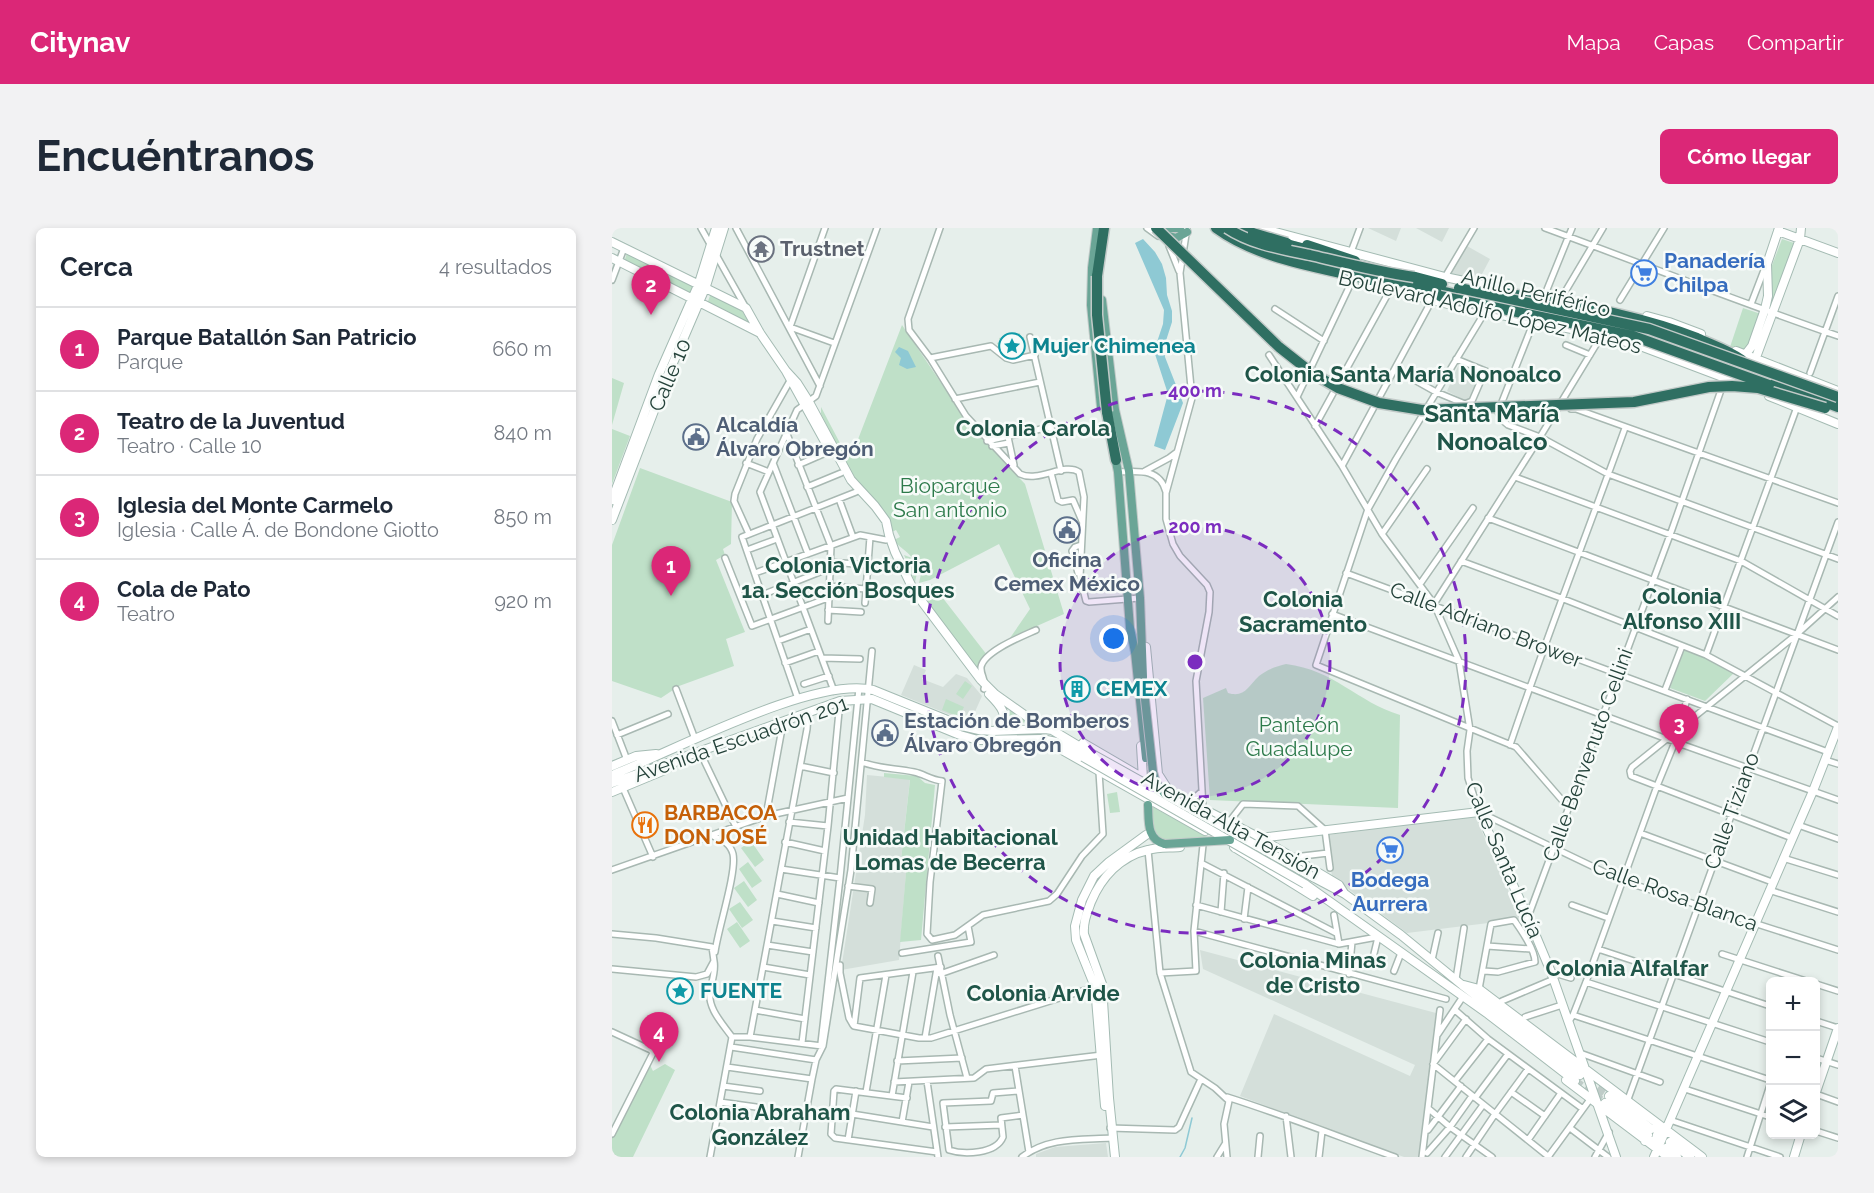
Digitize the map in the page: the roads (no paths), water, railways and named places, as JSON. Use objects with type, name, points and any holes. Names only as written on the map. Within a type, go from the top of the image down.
[{"type":"highway","points":[[1100,228],[1096,278],[1097,315],[1107,412],[1116,460]]},
{"type":"highway","points":[[1216,228],[1244,245],[1267,253],[1436,298],[1633,336],[1838,413]]},
{"type":"highway","name":"Anillo Periférico","points":[[1222,228],[1234,236],[1272,251],[1486,307],[1646,338],[1838,407]]},
{"type":"highway","points":[[1229,228],[1351,256],[1414,277]]},
{"type":"highway","points":[[1163,230],[1279,347],[1312,373],[1338,388],[1379,403],[1432,410],[1634,402],[1709,387],[1732,386],[1758,388],[1825,408]]},
{"type":"highway","points":[[1249,231],[1332,257],[1351,256]]},
{"type":"highway","points":[[1249,231],[1261,244],[1648,329],[1838,398]]},
{"type":"highway","name":"Anillo Periférico","points":[[1249,231],[1273,240],[1447,288],[1647,331],[1750,360],[1838,398]]},
{"type":"highway","points":[[1459,288],[1484,289],[1625,315],[1669,327],[1750,360]]},
{"type":"highway","points":[[1486,307],[1644,344],[1710,369],[1771,386]]},
{"type":"main road","points":[[1163,230],[1176,238],[1186,229]]},
{"type":"main road","points":[[1163,230],[1172,249]]},
{"type":"main road","points":[[1096,278],[1094,336],[1101,407],[1118,472],[1130,628],[1135,652],[1144,757]]},
{"type":"main road","points":[[1096,278],[1114,401],[1129,471],[1140,598],[1143,681],[1153,772],[1156,783],[1166,792]]},
{"type":"main road","points":[[1146,801],[1150,834],[1156,841],[1165,844],[1230,840]]},
{"type":"street","points":[[701,228],[760,333],[806,403],[851,480],[883,516],[888,539]]},
{"type":"street","name":"Calle 10","points":[[703,285],[716,228]]},
{"type":"street","name":"Calle 10","points":[[612,520],[716,254],[723,228]]},
{"type":"street","points":[[736,228],[820,386]]},
{"type":"street","points":[[790,327],[825,228]]},
{"type":"street","points":[[834,691],[760,492],[797,410],[816,396],[877,228]]},
{"type":"street","points":[[940,228],[907,325],[966,416],[1020,474],[1031,478],[1072,468],[1079,472],[1084,497],[1080,577]]},
{"type":"street","points":[[1147,228],[1172,249],[1180,273],[1192,392],[1166,493]]},
{"type":"street","name":"Boulevard Adolfo López Mateos","points":[[1210,228],[1245,249],[1352,281],[1486,307],[1534,321],[1602,335],[1654,351],[1838,424]]},
{"type":"street","points":[[1351,256],[1360,228]]},
{"type":"street","points":[[1445,277],[1474,228]]},
{"type":"street","points":[[1545,228],[1640,265],[1838,336]]},
{"type":"street","points":[[1546,292],[1572,228]]},
{"type":"street","points":[[1565,292],[1603,228]]},
{"type":"street","points":[[1620,300],[1664,228]]},
{"type":"street","points":[[1769,228],[1838,253]]},
{"type":"street","points":[[1750,360],[1800,239],[1801,228]]},
{"type":"street","points":[[1180,273],[1186,229]]},
{"type":"street","points":[[1751,304],[1779,230]]},
{"type":"street","points":[[612,242],[746,308]]},
{"type":"street","points":[[612,280],[615,260],[624,248]]},
{"type":"street","name":"Boulevard Adolfo López Mateos","points":[[1351,256],[1478,285],[1660,320],[1686,328],[1750,360],[1838,390]]},
{"type":"street","points":[[615,260],[760,333]]},
{"type":"street","points":[[1182,260],[1276,350],[1308,375],[1334,390],[1376,406],[1422,414],[1576,409],[1838,503]]},
{"type":"street","points":[[1767,264],[1769,311]]},
{"type":"street","points":[[1297,397],[1352,281]]},
{"type":"street","points":[[1315,426],[1390,290]]},
{"type":"street","points":[[1810,373],[1838,296]]},
{"type":"street","points":[[1342,466],[1436,298]]},
{"type":"street","name":"Calle 10","points":[[612,500],[659,374],[697,300]]},
{"type":"street","points":[[1486,307],[1368,509],[1316,665],[1520,750],[1568,807]]},
{"type":"street","points":[[1275,309],[1324,341]]},
{"type":"street","points":[[1534,321],[1498,412],[1502,420],[1540,437],[1608,474],[1838,559]]},
{"type":"street","points":[[790,327],[834,344]]},
{"type":"street","points":[[1434,604],[1602,335]]},
{"type":"street","points":[[1030,337],[1061,471]]},
{"type":"street","points":[[1566,345],[1590,355]]},
{"type":"street","points":[[930,358],[991,346],[1006,358],[1013,360],[1035,355]]},
{"type":"street","name":"Calle Santa Lucía","points":[[1269,355],[1342,466],[1382,534],[1434,604],[1459,661],[1470,730],[1467,751],[1469,788],[1528,917],[1562,1005],[1571,1018],[1580,1053],[1581,1076],[1593,1096]]},
{"type":"street","points":[[1456,359],[1510,381]]},
{"type":"street","points":[[1395,369],[1436,392],[1469,404],[1485,371]]},
{"type":"street","points":[[749,534],[734,498],[761,430],[791,379]]},
{"type":"street","points":[[955,399],[1040,382]]},
{"type":"street","name":"Calle Benvenuto Cellini","points":[[1528,917],[1700,453],[1720,389],[1759,392]]},
{"type":"street","points":[[806,403],[842,473],[880,518],[914,591],[1004,712],[1003,723],[993,731]]},
{"type":"street","points":[[1706,655],[1797,407]]},
{"type":"street","points":[[990,443],[1050,427]]},
{"type":"street","points":[[1510,745],[1625,428]]},
{"type":"street","points":[[786,434],[831,546],[828,621]]},
{"type":"street","points":[[1008,440],[1014,466]]},
{"type":"street","points":[[798,465],[830,451]]},
{"type":"street","points":[[1145,471],[1178,451]]},
{"type":"street","points":[[773,462],[807,554]]},
{"type":"street","points":[[746,463],[769,472]]},
{"type":"street","points":[[1382,534],[1427,469]]},
{"type":"street","points":[[1118,472],[1145,471],[1163,482],[1166,493],[1166,519],[1173,544],[1207,585],[1210,592],[1209,612],[1196,681],[1202,791],[1206,820],[1198,827]]},
{"type":"street","points":[[807,487],[842,473]]},
{"type":"street","points":[[1051,473],[1058,500],[1070,501],[1084,497]]},
{"type":"street","points":[[1515,477],[1740,561],[1838,616]]},
{"type":"street","points":[[798,699],[742,537],[856,492]]},
{"type":"street","points":[[839,499],[853,537]]},
{"type":"street","points":[[1070,501],[1082,524]]},
{"type":"street","points":[[1420,584],[1473,508]]},
{"type":"street","points":[[1488,518],[1838,650]]},
{"type":"street","name":"Calle Tiziano","points":[[1627,1101],[1838,522]]},
{"type":"street","points":[[755,573],[860,535],[888,539]]},
{"type":"street","points":[[865,603],[870,537]]},
{"type":"street","points":[[747,550],[777,539]]},
{"type":"street","points":[[1081,545],[1071,551],[1086,601],[1140,598]]},
{"type":"street","points":[[725,558],[752,626],[828,598]]},
{"type":"street","points":[[1461,561],[1706,655],[1838,727],[1813,791],[1670,1120],[1663,1151]]},
{"type":"street","points":[[762,595],[830,565],[868,565]]},
{"type":"street","name":"Calle Adriano Brower","points":[[1346,573],[1828,752]]},
{"type":"street","points":[[829,586],[866,589]]},
{"type":"street","points":[[1792,838],[1631,776],[1630,771],[1666,738],[1678,731],[1796,635],[1838,597]]},
{"type":"street","points":[[828,610],[861,612]]},
{"type":"street","points":[[1332,614],[1838,800]]},
{"type":"street","points":[[1141,621],[1158,774],[1166,792]]},
{"type":"street","points":[[778,641],[811,629]]},
{"type":"street","points":[[1036,630],[1011,641],[985,659],[981,669],[983,685],[1045,729]]},
{"type":"street","points":[[1665,690],[1682,646]]},
{"type":"street","points":[[785,663],[819,651]]},
{"type":"street","points":[[822,1048],[850,778],[863,688],[872,651]]},
{"type":"street","points":[[822,658],[860,659]]},
{"type":"street","points":[[804,684],[829,676]]},
{"type":"street","name":"Avenida Escuadrón 201","points":[[612,775],[695,739],[798,699],[834,691],[863,688],[960,735],[978,740],[1042,739]]},
{"type":"street","points":[[676,689],[695,739]]},
{"type":"street","points":[[798,1157],[816,1060],[822,1048],[832,996],[848,886],[862,762],[862,699]]},
{"type":"street","name":"Avenida Escuadrón 201","points":[[612,783],[840,701],[872,699],[889,701],[979,730],[1045,729],[1056,733]]},
{"type":"street","points":[[1687,699],[1675,742],[1571,1018],[1648,1039],[1766,1079]]},
{"type":"street","points":[[802,1043],[834,773],[840,701]]},
{"type":"street","points":[[750,1037],[807,729],[808,713]]},
{"type":"street","points":[[617,735],[669,714]]},
{"type":"street","points":[[612,721],[627,760]]},
{"type":"street","points":[[766,816],[783,723]]},
{"type":"street","name":"Avenida Alta Tensión","points":[[1056,733],[1085,754],[1305,884],[1462,998],[1581,1076],[1627,1101],[1663,1151],[1677,1157]]},
{"type":"street","name":"Avenida Alta Tensión","points":[[1056,733],[1066,733],[1345,894],[1581,1076]]},
{"type":"street","name":"Avenida Alta Tensión","points":[[1042,739],[1085,754],[1205,808],[1340,885],[1345,894]]},
{"type":"street","name":"Avenida Alta Tensión","points":[[1042,739],[1146,801],[1198,827],[1314,896],[1328,901]]},
{"type":"street","points":[[700,752],[735,826]]},
{"type":"street","points":[[612,766],[636,756],[664,753]]},
{"type":"street","points":[[1156,756],[1150,760],[1144,757],[1143,778],[1146,835],[1160,973],[1191,1072],[1227,1097],[1286,1116],[1395,1157]]},
{"type":"street","points":[[612,792],[665,770],[681,758]]},
{"type":"street","points":[[1825,760],[1838,764]]},
{"type":"street","points":[[850,778],[862,762]]},
{"type":"street","points":[[862,762],[883,769],[918,773],[932,780],[942,781],[930,882],[927,934],[932,940],[949,938],[960,933],[983,915],[1040,904],[1053,897],[1082,856],[1103,834],[1099,771]]},
{"type":"street","points":[[800,766],[834,773]]},
{"type":"street","points":[[623,788],[652,856]]},
{"type":"street","points":[[1146,801],[1153,793],[1177,803],[1191,801],[1202,791]]},
{"type":"street","points":[[612,870],[766,816],[848,798]]},
{"type":"street","points":[[1115,1157],[1104,1099],[1104,1055],[1099,985],[1084,934],[1085,918],[1101,881],[1113,869],[1134,855],[1148,850],[1203,845],[1217,838],[1243,804],[1298,806],[1325,830],[1330,868]]},
{"type":"street","points":[[1235,848],[1260,838],[1479,812]]},
{"type":"street","name":"Calle Rosa Blanca","points":[[1479,812],[1623,880],[1838,950]]},
{"type":"street","points":[[789,822],[828,826]]},
{"type":"street","points":[[1798,825],[1838,838]]},
{"type":"street","points":[[1640,833],[1714,860],[1771,886],[1838,912]]},
{"type":"street","points":[[612,969],[696,977],[707,974],[714,961],[733,864],[730,847],[725,841],[712,835]]},
{"type":"street","points":[[1099,985],[1078,944],[1075,932],[1082,900],[1094,876],[1146,835]]},
{"type":"street","points":[[785,843],[825,851]]},
{"type":"street","points":[[1160,973],[1196,971],[1194,931],[1203,845]]},
{"type":"street","points":[[1291,857],[1328,853]]},
{"type":"street","points":[[1783,858],[1838,875]]},
{"type":"street","points":[[1201,863],[1336,933]]},
{"type":"street","points":[[781,869],[840,878]]},
{"type":"street","points":[[1221,912],[1224,873]]},
{"type":"street","points":[[848,886],[872,889],[870,903]]},
{"type":"street","points":[[1244,919],[1248,887]]},
{"type":"street","points":[[777,894],[819,903]]},
{"type":"street","points":[[1196,905],[1339,944],[1378,937],[1372,963]]},
{"type":"street","points":[[1572,905],[1608,918]]},
{"type":"street","points":[[1334,915],[1339,944]]},
{"type":"street","points":[[1479,989],[1491,924],[1513,920],[1536,958],[1533,963],[1498,972],[1484,971]]},
{"type":"street","points":[[772,921],[816,928]]},
{"type":"street","points":[[902,953],[971,942],[968,926]]},
{"type":"street","points":[[1459,982],[1464,928]]},
{"type":"street","points":[[1194,931],[1446,999]]},
{"type":"street","points":[[1432,960],[1438,933]]},
{"type":"street","points":[[612,934],[712,947],[715,966],[710,1003],[732,1037],[710,1157]]},
{"type":"street","points":[[1078,944],[1087,942]]},
{"type":"street","points":[[1349,974],[1352,942]]},
{"type":"street","points":[[767,945],[813,952]]},
{"type":"street","points":[[1487,946],[1531,949]]},
{"type":"street","points":[[1598,949],[1766,1005]]},
{"type":"street","points":[[1394,971],[1401,953]]},
{"type":"street","points":[[1722,954],[1796,977]]},
{"type":"street","points":[[853,1024],[861,978],[939,971],[994,955]]},
{"type":"street","points":[[938,956],[939,971],[967,1078]]},
{"type":"street","points":[[840,965],[849,1018],[853,1024],[876,1031],[925,1038],[1099,985]]},
{"type":"street","points":[[763,967],[810,975]]},
{"type":"street","points":[[925,1038],[939,971]]},
{"type":"street","points":[[892,1096],[913,972]]},
{"type":"street","points":[[866,1092],[886,975]]},
{"type":"street","points":[[1502,1001],[1552,976],[1571,978]]},
{"type":"street","points":[[828,982],[832,996]]},
{"type":"street","name":"Avenida Alta Tensión","points":[[1459,982],[1479,989],[1581,1076]]},
{"type":"street","points":[[1586,982],[1766,1041]]},
{"type":"street","points":[[1820,986],[1838,991]]},
{"type":"street","points":[[1437,1035],[1462,998]]},
{"type":"street","name":"Avenida Alta Tensión","points":[[1471,1003],[1479,1014],[1593,1096],[1650,1132],[1666,1130],[1702,1157]]},
{"type":"street","points":[[1525,1017],[1562,1005]]},
{"type":"street","points":[[755,1010],[805,1019]]},
{"type":"street","points":[[1426,1155],[1440,1010]]},
{"type":"street","points":[[1455,1010],[1488,1039],[1583,1109]]},
{"type":"street","points":[[1433,1064],[1466,1019]]},
{"type":"street","points":[[1818,1085],[1838,1028],[1820,1023]]},
{"type":"street","points":[[612,1032],[653,1053],[612,1134]]},
{"type":"street","points":[[732,1037],[802,1043],[822,1048]]},
{"type":"street","points":[[1455,1081],[1488,1039]]},
{"type":"street","points":[[731,1047],[816,1060]]},
{"type":"street","points":[[1580,1053],[1660,1082]]},
{"type":"street","points":[[1426,1155],[1508,1054]]},
{"type":"street","points":[[894,1082],[967,1078],[978,1076],[986,1069],[1104,1055]]},
{"type":"street","points":[[897,1060],[962,1058]]},
{"type":"street","points":[[1820,1059],[1838,1065]]},
{"type":"street","points":[[1433,1064],[1549,1157],[1593,1096]]},
{"type":"street","points":[[1015,1066],[1029,1152]]},
{"type":"street","points":[[727,1067],[812,1079]]},
{"type":"street","points":[[1466,1157],[1528,1069]]},
{"type":"street","points":[[1110,1128],[1175,1130],[1179,1127],[1201,1079]]},
{"type":"street","points":[[907,1098],[836,1089],[830,1130],[835,1138],[937,1155],[927,1081]]},
{"type":"street","points":[[902,1122],[909,1082]]},
{"type":"street","points":[[723,1086],[760,1091]]},
{"type":"street","points":[[1427,1132],[1461,1086]]},
{"type":"street","points":[[1685,1089],[1766,1116]]},
{"type":"street","points":[[848,1140],[856,1091]]},
{"type":"street","points":[[1019,1091],[993,1093],[991,1101],[944,1103],[948,1148],[951,1151],[990,1151],[1000,1143],[1003,1137],[1002,1117],[1023,1115]]},
{"type":"street","points":[[1511,1092],[1545,1116]]},
{"type":"street","points":[[1528,1140],[1561,1093]]},
{"type":"street","points":[[1820,1095],[1838,1102]]},
{"type":"street","points":[[1227,1097],[1230,1104],[1224,1124],[1225,1143],[1226,1155],[1232,1157]]},
{"type":"street","points":[[1747,1157],[1766,1098]]},
{"type":"street","points":[[1604,1101],[1616,1157]]},
{"type":"street","name":"Avenida Alta Tensión","points":[[1604,1101],[1650,1132]]},
{"type":"street","points":[[720,1102],[756,1107]]},
{"type":"street","points":[[1444,1157],[1483,1104]]},
{"type":"street","points":[[1429,1108],[1450,1127],[1492,1157]]},
{"type":"street","points":[[852,1114],[933,1127]]},
{"type":"street","points":[[1286,1116],[1291,1157]]},
{"type":"street","points":[[1670,1120],[1780,1157]]},
{"type":"street","points":[[945,1127],[1001,1125]]},
{"type":"street","points":[[1570,1128],[1608,1157]]},
{"type":"street","points":[[1320,1157],[1322,1131]]},
{"type":"street","points":[[1595,1157],[1609,1132]]},
{"type":"street","points":[[1820,1133],[1838,1138]]},
{"type":"street","points":[[1258,1157],[1260,1136]]},
{"type":"street","points":[[1794,1157],[1799,1139]]},
{"type":"street","points":[[1022,1157],[1056,1142],[1112,1140]]},
{"type":"street","points":[[1218,1157],[1225,1143]]},
{"type":"street","points":[[970,1157],[975,1151]]},
{"type":"street","name":"Avenida Alta Tensión","points":[[1663,1151],[1690,1157]]},
{"type":"water","points":[[1143,239],[1155,252],[1166,278],[1172,322],[1164,347],[1165,357],[1183,403],[1165,450],[1154,446],[1168,394],[1154,351],[1163,324],[1164,310],[1135,243]]},
{"type":"water","points":[[899,347],[908,351],[916,367],[907,369],[899,365],[901,358],[895,352]]},
{"type":"waterway","points":[[1180,1157],[1185,1148],[1192,1118]]},
{"type":"tunnel","points":[[1146,758],[1147,785]]},
{"type":"tunnel","points":[[1575,1081],[1605,1103]]},
{"type":"tunnel","points":[[1588,1081],[1609,1096]]},
{"type":"place","name":"Trustnet","points":[[761,249]]},
{"type":"place","name":"Panadería Chilpa","points":[[1644,273]]},
{"type":"place","name":"Teatro de la Juventud","points":[[651,315]]},
{"type":"place","name":"Mujer Chimenea","points":[[1012,346]]},
{"type":"place","name":"Alcaldía Álvaro Obregón","points":[[696,437]]},
{"type":"place","name":"Oficina Cemex México","points":[[1067,530]]},
{"type":"place","name":"Parque Batallón San Patricio","points":[[671,596]]},
{"type":"place","name":"CEMEX","points":[[1077,689]]},
{"type":"place","name":"Estación de Bomberos Álvaro Obregón","points":[[885,733]]},
{"type":"place","name":"Iglesia del Monte Carmelo","points":[[1679,754]]},
{"type":"place","name":"BARBACOA DON JOSÉ","points":[[645,825]]},
{"type":"place","name":"Bodega Aurrera","points":[[1390,850]]},
{"type":"place","name":"FUENTE","points":[[680,991]]},
{"type":"place","name":"Cola de Pato","points":[[659,1062]]},
{"type":"district","name":"Colonia Santa María Nonoalco","points":[[1403,374]]},
{"type":"district","name":"Colonia Carola","points":[[1033,428]]},
{"type":"district","name":"Santa María Nonoalco","points":[[1492,428]]},
{"type":"district","name":"Colonia Victoria 1a. Sección Bosques","points":[[848,578]]},
{"type":"district","name":"Colonia Alfonso XIII","points":[[1682,608]]},
{"type":"district","name":"Colonia Sacramento","points":[[1303,612]]},
{"type":"district","name":"Unidad Habitacional Lomas de Becerra","points":[[950,850]]},
{"type":"district","name":"Colonia Alfalfar","points":[[1627,968]]},
{"type":"district","name":"Colonia Minas de Cristo","points":[[1313,972]]},
{"type":"district","name":"Colonia Arvide","points":[[1043,993]]},
{"type":"district","name":"Colonia Abraham González","points":[[760,1124]]},
{"type":"park label","name":"Bioparque San antonio","points":[[950,498]]},
{"type":"park label","name":"Panteón Guadalupe","points":[[1299,737]]}]
